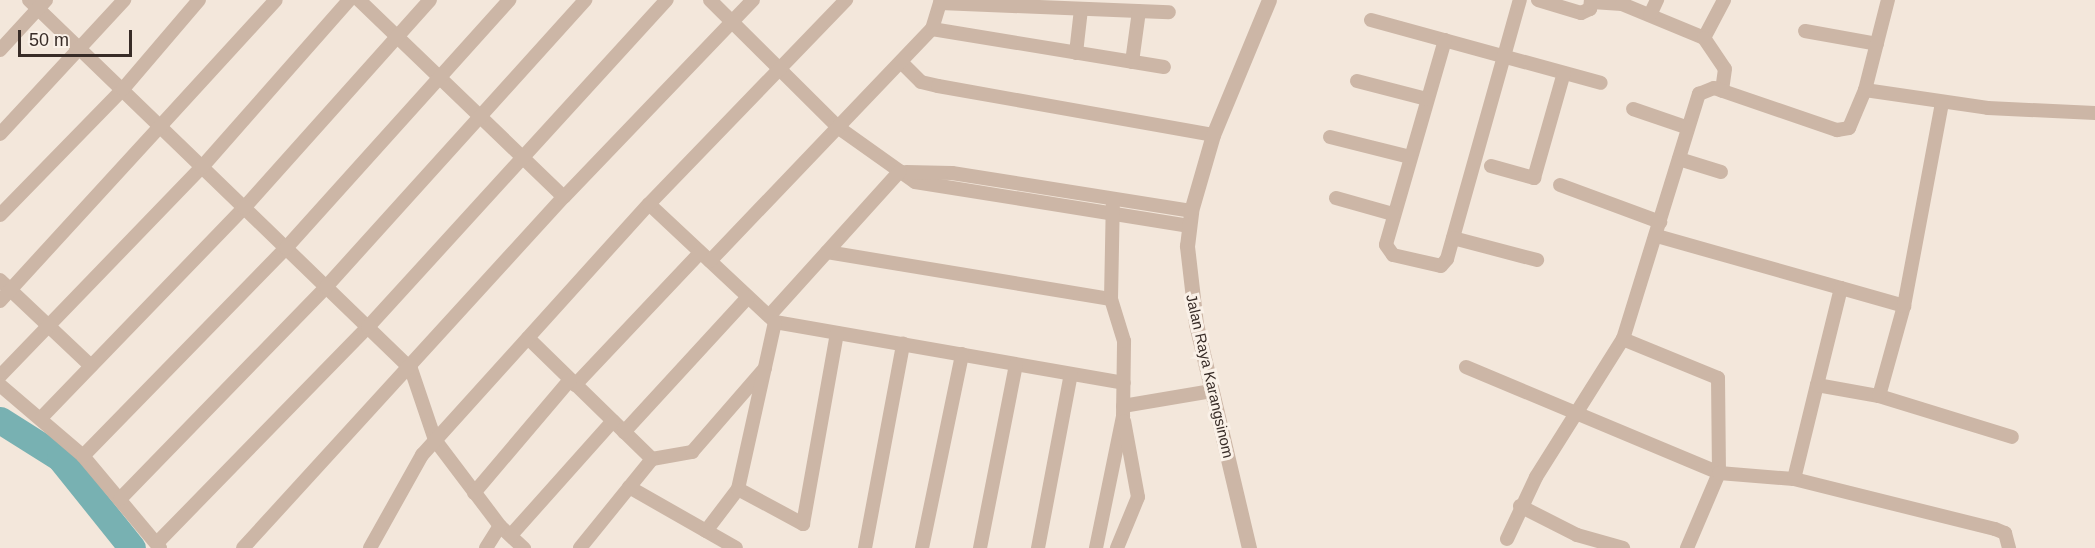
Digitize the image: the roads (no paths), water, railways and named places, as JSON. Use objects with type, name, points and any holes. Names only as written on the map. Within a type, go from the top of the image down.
[{"type":"street","points":[[0,134],[81,50],[124,0]]},
{"type":"street","points":[[0,215],[123,89],[199,0]]},
{"type":"street","points":[[0,301],[162,129],[276,0]]},
{"type":"street","points":[[0,376],[50,327],[202,167],[349,0]]},
{"type":"street","points":[[359,0],[564,197]]},
{"type":"street","points":[[42,417],[244,208],[396,35],[430,0]]},
{"type":"street","points":[[83,456],[286,248],[437,75],[509,0]]},
{"type":"street","points":[[120,499],[326,287],[585,0]]},
{"type":"street","points":[[0,385],[42,417],[83,456],[158,546],[368,327],[521,156],[667,0]]},
{"type":"street","points":[[710,0],[840,128],[903,171],[915,182],[1112,214],[1190,218]]},
{"type":"street","points":[[243,548],[411,369],[564,197],[753,0]]},
{"type":"street","points":[[370,548],[435,440],[649,204],[846,0]]},
{"type":"street","name":"Jalan Raya Karangsinom","points":[[1249,548],[1190,294],[1190,218],[1213,135],[1269,0]]},
{"type":"street","points":[[1445,40],[1393,214],[1386,245],[1393,255],[1441,266],[1453,238],[1520,0]]},
{"type":"street","points":[[1538,0],[1555,3],[1581,13],[1592,1],[1622,4],[1704,38],[1725,69],[1722,90]]},
{"type":"street","points":[[1650,15],[1657,0]]},
{"type":"street","points":[[1704,38],[1724,0]]},
{"type":"street","points":[[1507,539],[1520,506],[1623,339],[1659,229],[1686,127],[1702,90],[1722,90],[1844,130],[1865,90],[1888,0]]},
{"type":"street","points":[[474,493],[572,382],[840,128],[932,29],[940,2],[1168,12]]},
{"type":"street","points":[[0,50],[38,3],[81,50],[411,369],[435,440],[500,525],[524,548]]},
{"type":"street","points":[[1076,53],[1081,9]]},
{"type":"street","points":[[1132,62],[1138,11]]},
{"type":"street","points":[[1371,20],[1601,83]]},
{"type":"street","points":[[932,29],[1164,67]]},
{"type":"street","points":[[1805,31],[1876,44]]},
{"type":"street","points":[[901,62],[921,82],[938,86],[1213,135]]},
{"type":"street","points":[[1491,166],[1534,178],[1564,73]]},
{"type":"street","points":[[1357,81],[1427,99]]},
{"type":"street","points":[[1865,90],[1942,103],[2095,113]]},
{"type":"street","points":[[1879,396],[1905,306],[1942,103]]},
{"type":"street","points":[[1633,109],[1686,127]]},
{"type":"street","points":[[1330,137],[1410,157]]},
{"type":"street","points":[[1679,159],[1721,172]]},
{"type":"street","points":[[706,531],[738,489],[765,368],[772,319],[827,252],[903,171],[916,168],[1113,199],[1190,218]]},
{"type":"street","points":[[1560,184],[1659,229],[1841,288],[1905,306]]},
{"type":"street","points":[[1336,198],[1393,214]]},
{"type":"street","points":[[1096,548],[1123,411],[1124,341],[1111,299],[1113,199]]},
{"type":"street","points":[[649,204],[772,319],[837,333],[1124,383]]},
{"type":"street","points":[[1453,238],[1537,260]]},
{"type":"street","points":[[827,252],[1111,299]]},
{"type":"street","points":[[0,280],[91,366]]},
{"type":"street","points":[[1794,479],[1841,288]]},
{"type":"street","points":[[624,432],[748,297]]},
{"type":"street","points":[[738,489],[803,524],[837,333]]},
{"type":"street","points":[[528,338],[652,459]]},
{"type":"street","points":[[1623,339],[1718,378],[1719,473],[1687,548]]},
{"type":"street","points":[[866,548],[903,344]]},
{"type":"street","points":[[922,548],[962,354]]},
{"type":"street","points":[[980,548],[1016,364]]},
{"type":"street","points":[[580,548],[652,459],[692,452],[765,368]]},
{"type":"street","points":[[1466,368],[1719,473],[1794,479],[1995,529],[2005,533],[2008,548]]},
{"type":"street","points":[[1038,548],[1071,374]]},
{"type":"street","points":[[1816,385],[1879,396],[2012,437]]},
{"type":"street","points":[[1123,411],[1212,391]]},
{"type":"street","points":[[1123,411],[1138,497],[1124,546]]},
{"type":"street","points":[[511,535],[613,422]]},
{"type":"street","points":[[629,488],[736,548]]},
{"type":"street","points":[[1520,506],[1577,535],[1623,548]]},
{"type":"street","points":[[486,548],[500,525]]},
{"type":"waterway","points":[[0,420],[60,458],[132,548]]}]
